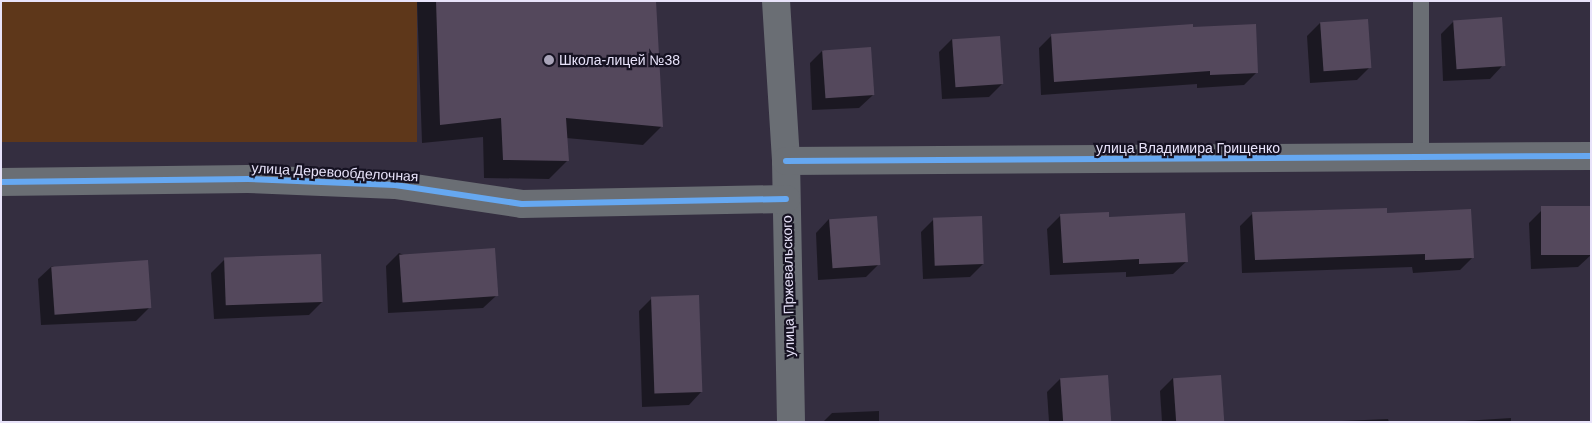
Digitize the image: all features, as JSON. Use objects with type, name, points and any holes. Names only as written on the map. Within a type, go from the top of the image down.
[{"type":"street","name":"улица Пржевальского","points":[[776,1],[786,161],[792,422]]},
{"type":"street","name":"улица Владимира Грищенко","points":[[786,161],[1421,160],[1591,156]]},
{"type":"street","name":"улица Деревообделочная","points":[[1,182],[248,179],[385,184],[522,204],[786,199]]},
{"type":"lane","points":[[1421,1],[1421,160]]},
{"type":"shaded area","points":[[1,1],[417,1],[417,142],[1,142]]},
{"type":"building","name":"Школа-лицей №38","points":[[436,1],[656,1],[663,127],[566,118],[569,161],[503,160],[501,118],[440,125]]},
{"type":"building","points":[[1502,17],[1505,66],[1457,69],[1453,20]]},
{"type":"building","points":[[1368,19],[1371,68],[1324,71],[1320,22]]},
{"type":"building","points":[[1193,24],[1193,27],[1256,24],[1258,73],[1210,75],[1210,71],[1054,82],[1051,34]]},
{"type":"building","points":[[1000,36],[1003,84],[955,87],[952,39]]},
{"type":"building","points":[[871,47],[874,95],[825,98],[822,50]]},
{"type":"building","points":[[1541,206],[1591,206],[1591,255],[1541,255]]},
{"type":"building","points":[[1387,208],[1387,213],[1471,209],[1474,258],[1425,260],[1425,254],[1255,260],[1252,212]]},
{"type":"building","points":[[1109,212],[1109,217],[1185,213],[1188,262],[1139,264],[1139,259],[1063,263],[1060,214]]},
{"type":"building","points":[[877,216],[880,265],[833,268],[829,219]]},
{"type":"building","points":[[982,216],[984,264],[935,266],[933,218]]},
{"type":"building","points":[[495,248],[498,296],[403,303],[399,255]]},
{"type":"building","points":[[321,254],[323,302],[226,305],[224,257]]},
{"type":"building","points":[[148,260],[151,308],[55,315],[51,267]]},
{"type":"building","points":[[699,295],[702,392],[654,394],[651,297]]},
{"type":"building","points":[[1108,375],[1111,422],[1063,422],[1060,378]]},
{"type":"building","points":[[1221,375],[1224,422],[1176,422],[1173,378]]},
{"type":"cycle path","points":[[786,161],[1591,156]]},
{"type":"cycle path","points":[[1,182],[248,179],[395,185],[522,204],[786,199]]},
{"type":"place","name":"Школа-лицей №38","points":[[549,60]]}]
